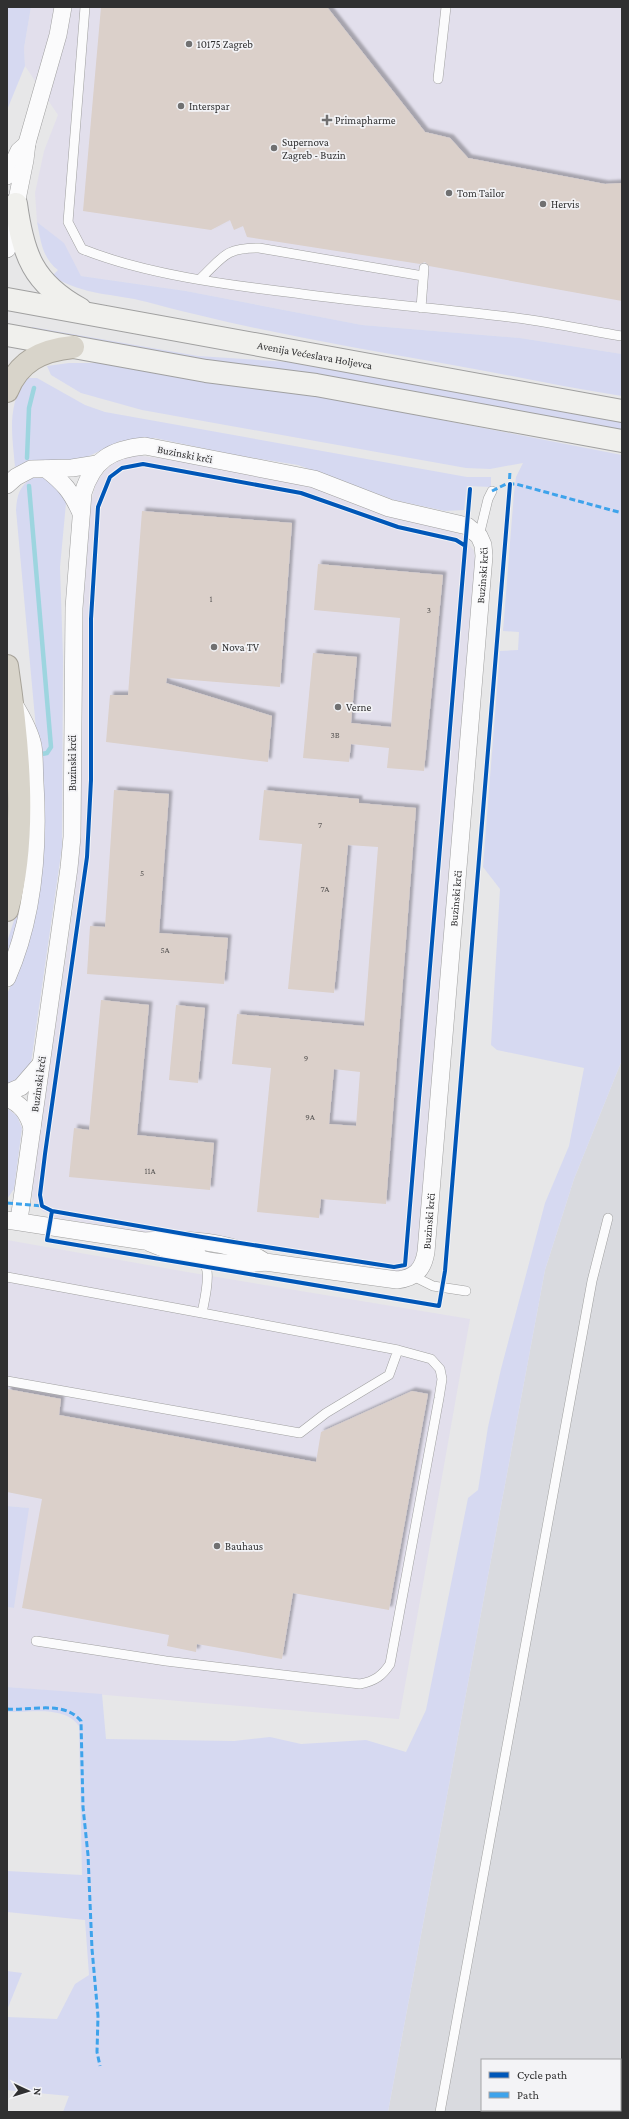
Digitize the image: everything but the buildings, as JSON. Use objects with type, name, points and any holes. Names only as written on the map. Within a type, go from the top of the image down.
[{"type":"highway","points":[[7,391],[18,370],[32,358],[55,349],[73,347]]},
{"type":"highway","points":[[7,666],[12,700],[19,814],[15,873],[7,910]]},
{"type":"main road","points":[[16,204],[22,243],[33,269],[50,289],[92,315]]},
{"type":"main road","name":"Avenija Većeslava Holjevca","points":[[7,299],[622,412]]},
{"type":"main road","points":[[7,335],[206,371],[316,385],[622,441]]},
{"type":"street","points":[[7,249],[27,143],[58,35],[63,7]]},
{"type":"street","points":[[7,176],[19,151],[27,143]]},
{"type":"street","name":"Buzinski krči","points":[[145,446],[314,479],[389,508],[466,526],[479,536],[483,545],[484,556],[428,1236],[422,1268],[414,1276],[397,1280],[265,1262],[247,1252],[194,1241],[164,1239],[144,1241],[13,1220],[32,1128],[65,899],[72,837],[74,608],[81,514],[82,493],[86,482],[97,464],[106,456],[120,450],[145,446]]},
{"type":"street","points":[[7,485],[24,471],[37,467],[72,468],[97,464]]},
{"type":"street","points":[[46,468],[71,491],[81,514]]},
{"type":"street","points":[[7,978],[15,960],[25,924],[33,884],[36,852],[36,806],[33,746],[27,726],[12,700]]},
{"type":"street","points":[[7,1093],[21,1087],[40,1065]]},
{"type":"street","points":[[7,1098],[27,1113],[32,1128]]},
{"type":"street","points":[[144,1241],[176,1253],[204,1260],[245,1264],[265,1262]]},
{"type":"lane","points":[[54,7],[58,35]]},
{"type":"lane","points":[[438,79],[446,7]]},
{"type":"lane","points":[[84,8],[68,222],[82,249],[99,256],[200,279],[283,292],[510,317],[622,336]]},
{"type":"lane","points":[[200,279],[226,254],[238,248],[259,248],[424,272],[421,308]]},
{"type":"lane","points":[[479,536],[488,499],[492,492]]},
{"type":"lane","points":[[440,2112],[592,1281],[608,1218]]},
{"type":"lane","points":[[194,1241],[204,1260],[209,1280],[202,1313]]},
{"type":"lane","points":[[209,1280],[223,1263],[233,1255],[247,1252]]},
{"type":"lane","points":[[414,1276],[433,1286],[466,1291]]},
{"type":"lane","points":[[7,1277],[398,1350],[431,1359],[440,1369],[442,1379],[390,1664],[383,1674],[373,1682],[360,1684],[166,1661],[36,1641]]},
{"type":"lane","points":[[7,1381],[300,1433],[326,1413],[389,1375],[398,1350]]},
{"type":"shaded area","points":[[7,7],[31,7],[24,48],[25,66],[7,110]]},
{"type":"shaded area","points":[[31,7],[622,7],[622,354],[520,338],[362,325],[186,291],[81,276],[63,243],[37,222],[35,193],[44,151],[58,115],[25,66],[24,48]]},
{"type":"shaded area","points":[[37,222],[64,243],[81,276],[186,291],[362,325],[520,338],[622,354],[622,396],[371,351],[221,321],[134,299],[87,291],[52,276],[58,270],[45,255]]},
{"type":"shaded area","points":[[32,327],[198,356],[303,363],[622,421],[622,431],[32,331]]},
{"type":"shaded area","points":[[69,363],[100,363],[225,385],[293,391],[622,455],[622,1060],[574,1179],[545,1270],[388,2112],[63,2112],[69,2096],[7,2090],[7,2017],[57,2019],[75,1984],[89,1975],[85,1920],[7,1912],[7,1871],[82,1875],[79,1726],[73,1719],[56,1713],[36,1711],[7,1712],[7,1687],[102,1694],[106,1739],[234,1741],[270,1737],[301,1744],[366,1740],[406,1752],[426,1710],[468,1498],[478,1490],[488,1427],[501,1369],[545,1203],[569,1146],[584,1068],[497,1050],[491,1045],[500,889],[483,867],[500,651],[518,650],[519,632],[503,631],[514,493],[516,477],[523,463],[490,469],[466,468],[142,410],[81,393],[51,375],[47,366]]},
{"type":"shaded area","points":[[25,378],[37,378],[85,405],[105,412],[467,477],[491,477],[491,487],[467,486],[464,510],[445,511],[394,500],[298,465],[235,455],[155,438],[120,441],[87,457],[67,461],[32,460],[15,467],[12,432],[13,411],[19,389]]},
{"type":"shaded area","points":[[134,455],[167,459],[294,481],[394,517],[454,530],[463,536],[474,551],[475,560],[418,1258],[409,1269],[401,1272],[202,1239],[150,1233],[57,1218],[42,1211],[32,1199],[33,1179],[72,915],[80,844],[81,658],[90,507],[96,483],[104,472],[113,463]]},
{"type":"shaded area","points":[[32,478],[45,478],[65,496],[66,503],[60,567],[63,658],[62,847],[31,1063],[18,1080],[7,1084],[7,994],[15,976],[38,751],[16,510],[17,500],[21,488]]},
{"type":"shaded area","points":[[24,877],[21,910],[7,960],[7,942],[18,908]]},
{"type":"shaded area","points":[[622,1060],[622,2112],[388,2112],[545,1270],[574,1179]]},
{"type":"shaded area","points":[[7,1108],[17,1116],[22,1128],[14,1189],[7,1199]]},
{"type":"shaded area","points":[[7,1240],[193,1273],[470,1319],[399,1719],[7,1687],[7,1607],[14,1608],[28,1508],[7,1506]]},
{"type":"shaded area","points":[[7,1506],[29,1508],[14,1608],[7,1607]]},
{"type":"shaded area","points":[[7,1971],[22,1973],[7,2010]]},
{"type":"waterway","points":[[27,458],[29,408],[34,388]]},
{"type":"waterway","points":[[29,486],[51,747],[47,753],[42,754]]},
{"type":"marked path","points":[[509,488],[510,471]]},
{"type":"marked path","points":[[492,491],[506,484],[516,484],[622,513]]},
{"type":"marked path","points":[[7,1203],[42,1206]]},
{"type":"marked path","points":[[7,1709],[56,1709],[66,1711],[81,1721],[83,1807],[88,1855],[92,1949],[98,2016],[97,2052],[100,2066]]},
{"type":"cycle path","points":[[464,545],[456,540],[398,527],[301,493],[143,464],[122,468],[110,477],[98,507],[91,619],[91,780],[87,857],[45,1154],[40,1195],[42,1206],[52,1211],[202,1237],[394,1267],[405,1265],[470,489]]},
{"type":"cycle path","points":[[52,1211],[47,1240],[439,1306],[445,1271],[510,484]]},
{"type":"place","name":"10175 Zagreb","points":[[189,44]]},
{"type":"place","name":"Interspar","points":[[181,106]]},
{"type":"place","name":"Primapharme","points":[[327,120]]},
{"type":"place","name":"Supernova Zagreb - Buzin","points":[[274,148]]},
{"type":"place","name":"Tom Tailor","points":[[449,193]]},
{"type":"place","name":"Hervis","points":[[543,204]]},
{"type":"place","name":"Nova TV","points":[[214,647]]},
{"type":"place","name":"Verne","points":[[338,707]]},
{"type":"place","name":"Bauhaus","points":[[217,1546]]}]
